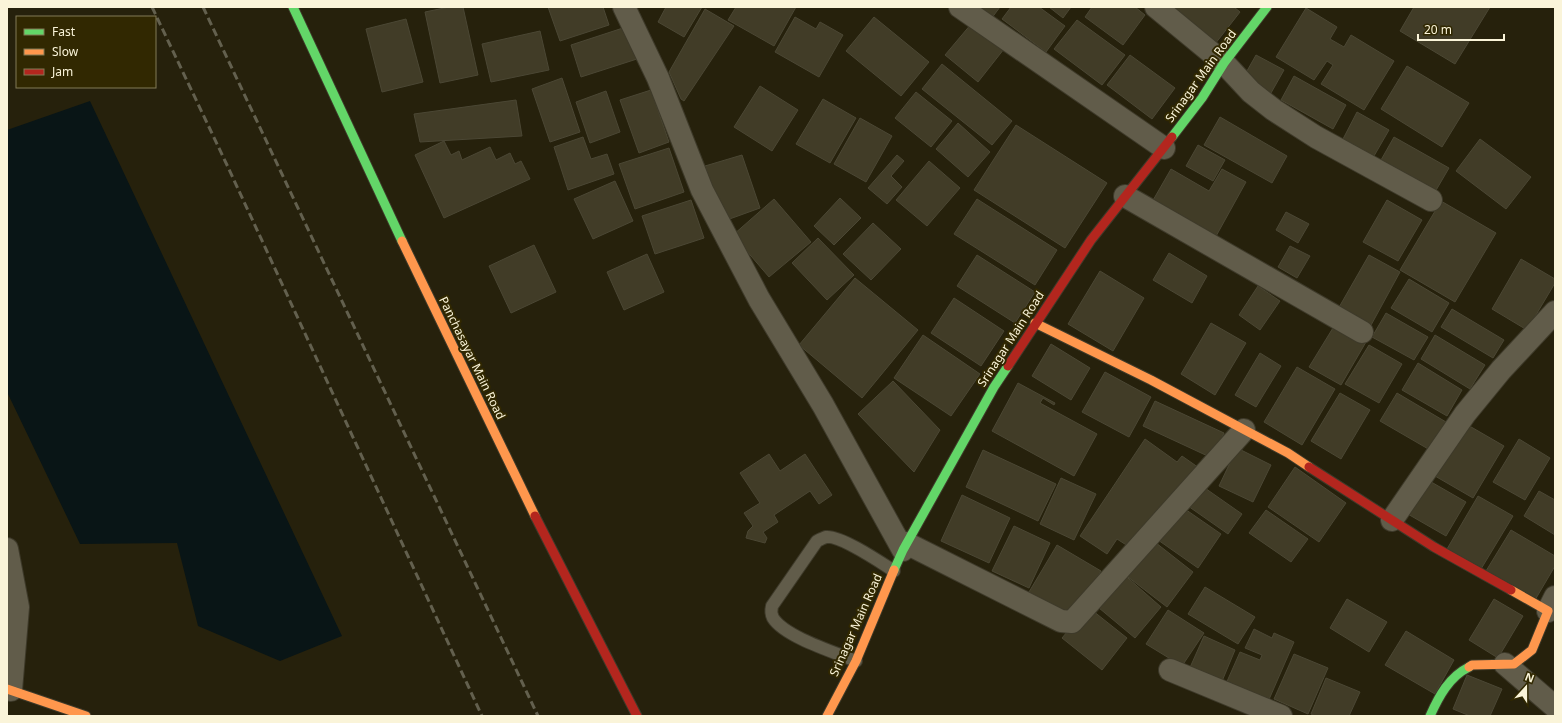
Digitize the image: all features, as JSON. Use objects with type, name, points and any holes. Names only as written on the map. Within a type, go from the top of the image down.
[{"type":"street","name":"Panchasayar Main Road","points":[[293,7],[370,174],[520,487],[637,716]]},
{"type":"street","points":[[624,7],[658,78],[702,190],[759,299],[824,405],[904,546],[1061,621],[1072,622],[1244,430]]},
{"type":"street","points":[[960,7],[1164,148]]},
{"type":"street","points":[[1156,7],[1224,63],[1251,92],[1274,110],[1316,137],[1431,200]]},
{"type":"street","name":"Srinagar Main Road","points":[[826,716],[856,660],[904,546],[994,387],[1091,240],[1202,98],[1224,63],[1268,7]]},
{"type":"street","points":[[1125,196],[1362,332]]},
{"type":"street","points":[[1392,520],[1465,414],[1501,370],[1555,312]]},
{"type":"street","points":[[1035,324],[1151,380],[1288,453],[1434,547],[1551,604],[1532,650],[1514,664],[1472,665],[1458,672],[1440,694],[1430,716]]},
{"type":"street","points":[[7,549],[18,607],[9,689],[86,716]]},
{"type":"street","points":[[1505,664],[1555,707]]},
{"type":"street","points":[[1170,670],[1281,716]]},
{"type":"lane","points":[[856,660],[794,635],[779,626],[771,613],[772,606],[817,541],[826,537],[834,538],[847,543],[894,571]]},
{"type":"shaded area","points":[[90,101],[342,636],[280,661],[198,626],[177,543],[80,544],[7,392],[7,130]]},
{"type":"building","points":[[449,7],[463,7],[478,75],[440,83],[425,12]]},
{"type":"building","points":[[548,7],[603,7],[609,25],[560,41]]},
{"type":"building","points":[[666,7],[702,7],[684,37],[658,22]]},
{"type":"building","points":[[736,7],[796,7],[774,46],[728,20]]},
{"type":"building","points":[[975,7],[1000,7],[991,19]]},
{"type":"building","points":[[1011,7],[1039,7],[1065,26],[1046,52],[1002,19]]},
{"type":"building","points":[[1049,7],[1071,7],[1063,18]]},
{"type":"building","points":[[1092,7],[1135,7],[1145,15],[1123,45],[1085,17]]},
{"type":"building","points":[[1165,7],[1234,7],[1240,12],[1215,44]]},
{"type":"building","points":[[1414,7],[1490,7],[1455,64],[1400,31]]},
{"type":"building","points":[[1306,8],[1337,27],[1330,39],[1344,47],[1351,35],[1394,61],[1364,110],[1321,84],[1333,65],[1327,61],[1314,80],[1276,57]]},
{"type":"building","points":[[705,9],[734,26],[684,101],[681,99],[669,72]]},
{"type":"building","points":[[795,17],[816,29],[820,22],[843,35],[819,77],[775,52]]},
{"type":"building","points":[[874,17],[929,62],[901,96],[846,51]]},
{"type":"building","points":[[406,19],[423,82],[382,92],[366,29]]},
{"type":"building","points":[[1077,20],[1125,55],[1102,85],[1054,49]]},
{"type":"building","points":[[972,23],[1004,49],[978,82],[945,55]]},
{"type":"building","points":[[629,26],[640,58],[581,77],[571,45]]},
{"type":"building","points":[[540,31],[549,70],[491,82],[482,44]]},
{"type":"building","points":[[1130,55],[1175,88],[1152,119],[1107,85]]},
{"type":"building","points":[[1256,55],[1284,70],[1271,93],[1243,78]]},
{"type":"building","points":[[942,64],[1012,121],[992,145],[922,89]]},
{"type":"building","points":[[1407,66],[1469,103],[1442,147],[1381,109]]},
{"type":"building","points":[[1294,76],[1346,105],[1333,129],[1281,100]]},
{"type":"building","points":[[562,78],[580,132],[550,142],[532,89]]},
{"type":"building","points":[[760,86],[798,110],[772,151],[734,127]]},
{"type":"building","points":[[651,90],[669,142],[639,153],[620,100]]},
{"type":"building","points":[[606,91],[620,132],[590,143],[576,102]]},
{"type":"building","points":[[916,92],[952,121],[931,147],[895,118]]},
{"type":"building","points":[[823,99],[856,118],[830,163],[796,144]]},
{"type":"building","points":[[516,100],[522,136],[420,142],[414,114]]},
{"type":"building","points":[[1357,112],[1389,130],[1374,156],[1343,139]]},
{"type":"building","points":[[1220,117],[1287,156],[1272,183],[1204,145]]},
{"type":"building","points":[[860,118],[892,136],[866,182],[834,164]]},
{"type":"building","points":[[958,123],[990,152],[968,177],[936,149]]},
{"type":"building","points":[[1016,125],[1107,183],[1065,248],[974,190]]},
{"type":"building","points":[[583,137],[591,159],[607,154],[614,174],[568,190],[554,147]]},
{"type":"building","points":[[1394,137],[1449,168],[1435,192],[1381,160]]},
{"type":"building","points":[[1480,139],[1531,177],[1506,209],[1456,171]]},
{"type":"building","points":[[444,141],[451,155],[459,151],[462,160],[490,147],[496,160],[510,153],[515,164],[521,161],[530,179],[444,218],[415,155]]},
{"type":"building","points":[[1198,145],[1225,160],[1213,181],[1186,166]]},
{"type":"building","points":[[669,148],[684,192],[635,209],[619,164]]},
{"type":"building","points":[[742,155],[760,208],[724,221],[705,166]]},
{"type":"building","points":[[897,155],[904,161],[891,176],[902,187],[887,204],[868,188]]},
{"type":"building","points":[[929,161],[960,188],[927,226],[896,200]]},
{"type":"building","points":[[1171,169],[1209,191],[1222,169],[1246,182],[1215,238],[1152,202]]},
{"type":"building","points":[[615,181],[633,221],[593,239],[574,199]]},
{"type":"building","points":[[840,198],[861,218],[834,245],[814,226]]},
{"type":"building","points":[[774,199],[811,242],[769,277],[733,235]]},
{"type":"building","points":[[977,199],[1057,250],[1035,285],[954,234]]},
{"type":"building","points":[[691,200],[704,238],[655,254],[642,216]]},
{"type":"building","points":[[1387,200],[1422,220],[1398,261],[1363,242]]},
{"type":"building","points":[[1441,201],[1496,233],[1455,302],[1400,270]]},
{"type":"building","points":[[1286,212],[1309,224],[1298,243],[1276,230]]},
{"type":"building","points":[[873,223],[901,249],[871,280],[843,254]]},
{"type":"building","points":[[818,238],[854,275],[827,300],[792,263]]},
{"type":"building","points":[[534,245],[556,292],[511,313],[489,266]]},
{"type":"building","points":[[1290,246],[1310,256],[1297,278],[1278,267]]},
{"type":"building","points":[[1169,253],[1207,276],[1192,303],[1153,280]]},
{"type":"building","points":[[647,254],[664,292],[624,310],[607,272]]},
{"type":"building","points":[[977,255],[1035,292],[1015,323],[957,286]]},
{"type":"building","points":[[1369,255],[1400,272],[1370,327],[1338,309]]},
{"type":"building","points":[[1521,259],[1555,279],[1555,283],[1527,330],[1492,309]]},
{"type":"building","points":[[1100,271],[1144,298],[1113,351],[1068,324]]},
{"type":"building","points":[[855,278],[918,330],[862,398],[799,345]]},
{"type":"building","points":[[1409,279],[1449,303],[1432,332],[1391,308]]},
{"type":"building","points":[[1258,286],[1280,301],[1260,330],[1239,315]]},
{"type":"building","points":[[954,298],[1004,331],[981,366],[931,333]]},
{"type":"building","points":[[1452,309],[1504,340],[1493,358],[1441,327]]},
{"type":"building","points":[[1386,313],[1428,337],[1414,360],[1372,337]]},
{"type":"building","points":[[1211,323],[1246,343],[1215,395],[1181,374]]},
{"type":"building","points":[[1336,323],[1366,342],[1341,385],[1309,367]]},
{"type":"building","points":[[923,335],[980,374],[951,416],[894,378]]},
{"type":"building","points":[[1435,335],[1485,365],[1470,389],[1421,359]]},
{"type":"building","points":[[1051,344],[1090,368],[1071,400],[1032,376]]},
{"type":"building","points":[[1369,345],[1402,364],[1379,403],[1345,384]]},
{"type":"building","points":[[1260,353],[1281,366],[1256,407],[1235,395]]},
{"type":"building","points":[[1418,363],[1462,390],[1447,416],[1402,390]]},
{"type":"building","points":[[1297,367],[1335,389],[1302,445],[1264,422]]},
{"type":"building","points":[[1105,372],[1151,397],[1129,437],[1082,412]]},
{"type":"building","points":[[893,381],[940,430],[914,472],[858,414]]},
{"type":"building","points":[[1018,383],[1055,403],[1054,405],[1043,398],[1040,403],[1097,434],[1074,476],[992,431]]},
{"type":"building","points":[[1340,393],[1370,410],[1341,459],[1311,441]]},
{"type":"building","points":[[1397,393],[1446,422],[1430,450],[1380,421]]},
{"type":"building","points":[[1155,401],[1224,433],[1212,458],[1143,426]]},
{"type":"building","points":[[1466,424],[1504,446],[1473,498],[1435,476]]},
{"type":"building","points":[[1145,439],[1177,462],[1182,456],[1202,470],[1131,548],[1117,539],[1107,554],[1080,536]]},
{"type":"building","points":[[1519,439],[1550,458],[1525,500],[1493,482]]},
{"type":"building","points":[[1237,448],[1271,465],[1253,502],[1219,486]]},
{"type":"building","points":[[983,450],[1056,484],[1038,521],[966,487]]},
{"type":"building","points":[[769,454],[780,471],[805,454],[832,495],[819,504],[810,491],[774,515],[778,522],[763,532],[767,538],[765,543],[746,538],[748,531],[753,526],[744,513],[760,503],[740,473]]},
{"type":"building","points":[[1295,467],[1346,503],[1319,542],[1268,507]]},
{"type":"building","points":[[1061,478],[1096,494],[1074,540],[1040,524]]},
{"type":"building","points":[[1426,479],[1466,502],[1446,536],[1406,513]]},
{"type":"building","points":[[1202,486],[1242,514],[1228,534],[1188,506]]},
{"type":"building","points":[[1539,491],[1555,500],[1555,535],[1524,516]]},
{"type":"building","points":[[962,495],[1010,518],[989,563],[941,541]]},
{"type":"building","points":[[1478,496],[1513,516],[1481,569],[1447,549]]},
{"type":"building","points":[[1182,507],[1221,534],[1198,568],[1158,540]]},
{"type":"building","points":[[1266,510],[1308,539],[1291,562],[1249,533]]},
{"type":"building","points":[[1014,526],[1050,543],[1029,588],[992,571]]},
{"type":"building","points":[[1511,530],[1555,556],[1555,566],[1535,600],[1486,571]]},
{"type":"building","points":[[1151,539],[1193,572],[1167,607],[1124,574]]},
{"type":"building","points":[[1057,545],[1101,571],[1073,618],[1029,592]]},
{"type":"building","points":[[1120,571],[1161,607],[1135,638],[1093,603]]},
{"type":"building","points":[[1205,587],[1255,617],[1238,644],[1188,614]]},
{"type":"building","points":[[1347,599],[1387,622],[1369,652],[1330,628]]},
{"type":"building","points":[[1494,599],[1523,616],[1498,658],[1469,640]]},
{"type":"building","points":[[1088,607],[1127,638],[1102,670],[1062,638]]},
{"type":"building","points":[[1168,610],[1204,633],[1182,666],[1146,644]]},
{"type":"building","points":[[1254,629],[1272,638],[1274,633],[1294,642],[1267,704],[1225,686],[1240,652],[1260,660],[1262,655],[1245,648]]},
{"type":"building","points":[[1406,631],[1454,660],[1435,694],[1385,665]]},
{"type":"building","points":[[1204,636],[1235,650],[1220,686],[1188,672]]},
{"type":"building","points":[[1294,654],[1328,668],[1308,714],[1274,699]]},
{"type":"building","points":[[1467,675],[1502,689],[1490,716],[1470,716],[1453,709]]},
{"type":"building","points":[[1326,678],[1360,692],[1349,716],[1315,716],[1311,714]]},
{"type":"railway","points":[[152,7],[227,165],[482,716]]},
{"type":"railway","points":[[203,7],[538,716]]},
{"type":"traffic: fast","points":[[293,7],[402,241]]},
{"type":"traffic: fast","points":[[1172,137],[1202,98],[1224,63],[1267,7]]},
{"type":"traffic: fast","points":[[894,570],[903,550],[994,387],[1008,366]]},
{"type":"traffic: fast","points":[[1430,716],[1445,688],[1456,676],[1469,667]]},
{"type":"traffic: slow","points":[[402,241],[535,516]]},
{"type":"traffic: slow","points":[[1035,323],[1151,380],[1288,453],[1309,467]]},
{"type":"traffic: slow","points":[[827,716],[856,661],[894,570]]},
{"type":"traffic: slow","points":[[1469,667],[1472,665],[1514,664],[1532,650],[1548,611],[1511,590]]},
{"type":"traffic: slow","points":[[7,689],[86,716]]},
{"type":"traffic: jam","points":[[1008,366],[1091,240],[1172,137]]},
{"type":"traffic: jam","points":[[1309,467],[1434,547],[1511,590]]},
{"type":"traffic: jam","points":[[535,516],[637,716]]}]
